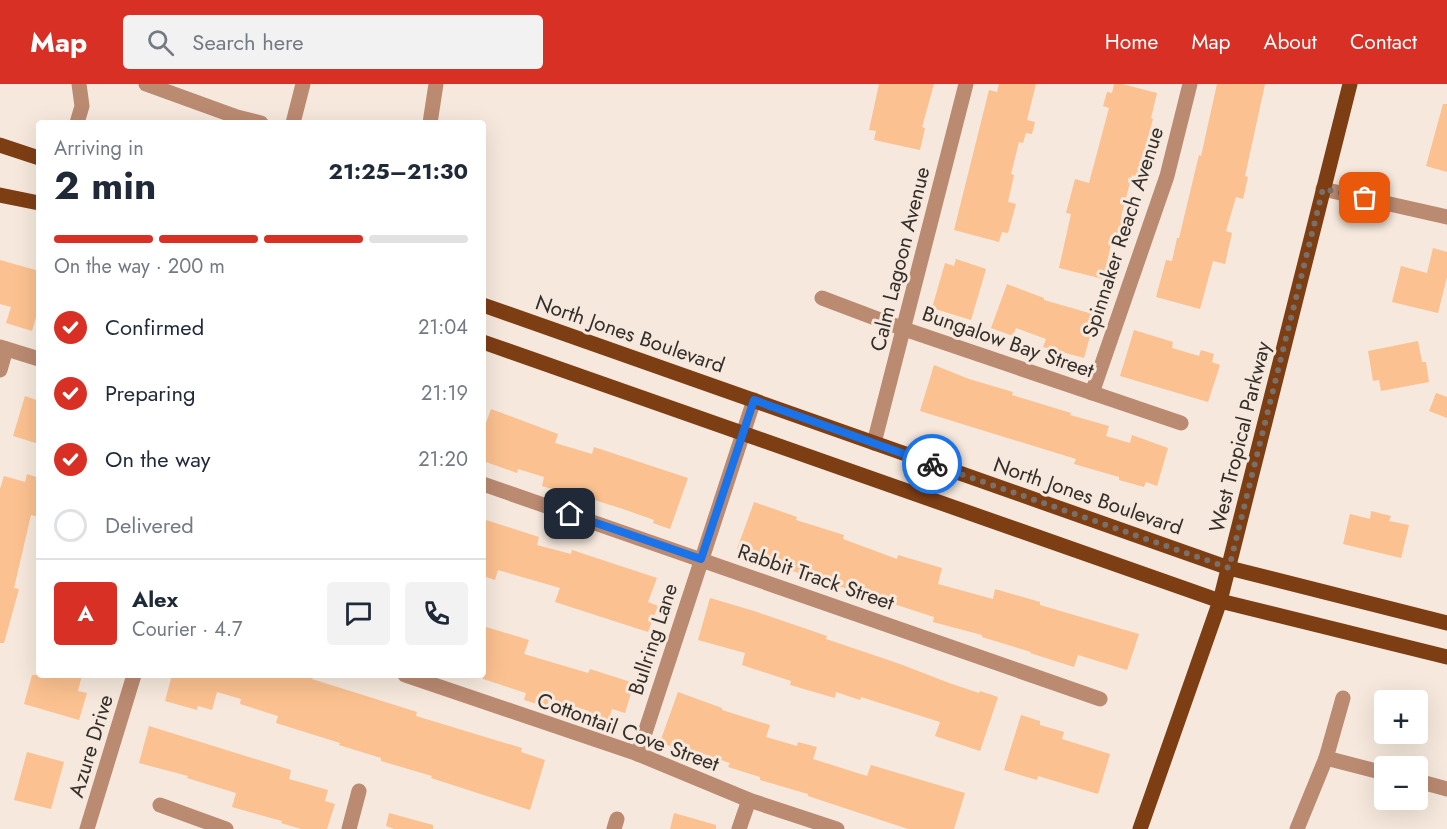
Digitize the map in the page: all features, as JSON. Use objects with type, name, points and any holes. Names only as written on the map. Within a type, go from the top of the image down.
[{"type":"main road","name":"West Tropical Parkway","points":[[1140,829],[1220,602],[1350,84]]},
{"type":"main road","points":[[0,145],[36,157]]},
{"type":"main road","points":[[0,195],[36,202]]},
{"type":"main road","name":"North Jones Boulevard","points":[[486,306],[1229,568],[1447,623]]},
{"type":"main road","points":[[486,343],[1220,602],[1447,657]]},
{"type":"street","points":[[78,120],[82,106],[79,84]]},
{"type":"street","points":[[146,84],[249,120]]},
{"type":"street","points":[[294,120],[303,84]]},
{"type":"street","points":[[430,120],[436,84]]},
{"type":"street","name":"Calm Lagoon Avenue","points":[[874,443],[966,84]]},
{"type":"street","name":"Spinnaker Reach Avenue","points":[[1092,393],[1167,176],[1190,84]]},
{"type":"street","points":[[1323,189],[1447,217]]},
{"type":"street","name":"Bungalow Bay Street","points":[[822,298],[1180,423]]},
{"type":"street","points":[[0,370],[3,348],[36,358]]},
{"type":"street","name":"Bullring Lane","points":[[638,754],[754,400]]},
{"type":"street","name":"Rabbit Track Street","points":[[486,485],[1100,699]]},
{"type":"street","name":"Azure Drive","points":[[87,829],[133,678]]},
{"type":"street","name":"Cottontail Cove Street","points":[[414,678],[638,754],[749,800],[837,829]]},
{"type":"street","points":[[1297,829],[1326,758],[1343,698]]},
{"type":"street","points":[[1326,758],[1374,770]]},
{"type":"street","points":[[1428,784],[1447,789]]},
{"type":"street","points":[[349,829],[359,791]]},
{"type":"street","points":[[740,829],[749,800]]},
{"type":"street","points":[[159,805],[226,829]]},
{"type":"building","points":[[879,84],[934,84],[922,127],[925,128],[920,150],[874,140],[876,131],[869,130]]},
{"type":"building","points":[[999,84],[1036,84],[1027,120],[1035,122],[1032,134],[1026,133],[1023,143],[1019,142],[1011,174],[1014,175],[1008,202],[1016,204],[1008,233],[1002,232],[999,242],[954,230],[989,90],[997,92]]},
{"type":"building","points":[[1114,84],[1157,93],[1151,118],[1153,119],[1137,177],[1132,175],[1119,234],[1114,232],[1103,279],[1059,268],[1071,214],[1066,213],[1075,179],[1089,183],[1109,108],[1103,106],[1107,92],[1112,93]]},
{"type":"building","points":[[1217,84],[1265,84],[1245,176],[1248,177],[1243,199],[1236,197],[1226,231],[1232,233],[1225,264],[1213,261],[1200,309],[1156,297],[1166,260],[1172,261],[1177,238],[1179,238]]},
{"type":"building","points":[[1443,104],[1447,104],[1447,172],[1426,166]]},
{"type":"building","points":[[1433,248],[1447,252],[1447,277],[1438,313],[1392,302],[1401,266],[1427,273]]},
{"type":"building","points":[[956,259],[986,269],[971,320],[932,308],[945,263],[954,266]]},
{"type":"building","points":[[0,260],[36,270],[36,317],[32,331],[6,323],[11,307],[0,304]]},
{"type":"building","points":[[1007,284],[1044,298],[1044,300],[1096,315],[1084,358],[1043,347],[1046,339],[1016,328],[1013,336],[991,328]]},
{"type":"building","points":[[1134,330],[1173,342],[1172,348],[1199,356],[1201,350],[1214,354],[1212,362],[1220,365],[1208,402],[1120,376]]},
{"type":"building","points":[[1418,341],[1422,362],[1426,362],[1429,382],[1381,391],[1379,380],[1373,381],[1368,351]]},
{"type":"building","points":[[934,365],[969,379],[1013,392],[1012,395],[1109,426],[1106,436],[1130,443],[1132,435],[1168,448],[1157,486],[1146,482],[1144,487],[1119,480],[1119,477],[1074,464],[1076,459],[920,411]]},
{"type":"building","points":[[1436,393],[1447,397],[1447,418],[1429,411]]},
{"type":"building","points":[[25,396],[36,400],[36,443],[13,436]]},
{"type":"building","points":[[491,409],[558,434],[555,443],[592,454],[594,447],[688,478],[670,529],[653,523],[654,520],[623,509],[542,486],[544,477],[518,469],[517,473],[486,462],[486,423]]},
{"type":"building","points":[[27,474],[36,477],[36,516],[31,515],[14,588],[19,589],[4,643],[0,643],[0,489],[4,476],[25,482]]},
{"type":"building","points":[[754,502],[797,517],[796,520],[844,535],[843,539],[897,559],[898,555],[942,568],[938,584],[993,599],[995,589],[1040,602],[1040,605],[1139,634],[1127,670],[1078,655],[1074,667],[982,637],[982,635],[933,622],[934,617],[786,569],[786,567],[737,549]]},
{"type":"building","points":[[1371,511],[1391,516],[1389,521],[1409,525],[1401,558],[1343,544],[1350,514],[1370,519]]},
{"type":"building","points":[[486,520],[539,537],[537,545],[571,554],[572,550],[657,578],[648,602],[658,606],[648,632],[555,602],[560,588],[498,570],[495,580],[486,577]]},
{"type":"building","points":[[710,598],[827,636],[826,639],[949,683],[998,697],[980,751],[935,736],[940,722],[861,697],[860,700],[836,692],[835,698],[790,685],[791,681],[742,665],[745,653],[698,640]]},
{"type":"building","points":[[486,627],[529,640],[524,654],[588,673],[590,669],[634,683],[625,713],[612,709],[607,726],[586,719],[589,711],[549,699],[547,707],[524,700],[526,693],[483,679],[486,678]]},
{"type":"building","points":[[32,675],[36,675],[36,678],[81,678],[78,691],[87,693],[79,720],[24,704]]},
{"type":"building","points":[[171,678],[312,678],[417,712],[416,716],[522,748],[521,752],[545,760],[530,810],[381,761],[381,758],[339,745],[340,743],[276,723],[278,716],[240,704],[241,699],[217,692],[212,710],[198,706],[197,710],[165,701]]},
{"type":"building","points":[[678,692],[722,708],[722,710],[770,725],[766,737],[797,746],[798,742],[817,747],[813,759],[867,776],[871,765],[965,793],[954,829],[908,829],[760,780],[760,777],[728,767],[730,763],[678,745],[677,749],[660,742]]},
{"type":"building","points":[[1021,715],[1040,721],[1040,725],[1064,732],[1062,739],[1110,754],[1098,794],[1038,776],[1037,780],[1004,770]]},
{"type":"building","points":[[149,726],[291,770],[289,779],[328,790],[325,801],[335,804],[327,829],[301,829],[281,823],[282,821],[232,807],[236,793],[187,778],[188,776],[139,763]]},
{"type":"building","points":[[27,752],[64,762],[51,809],[14,800]]},
{"type":"building","points":[[389,813],[433,825],[433,829],[394,829],[386,826]]},
{"type":"building","points":[[674,813],[716,825],[716,829],[670,829]]},
{"type":"way so far","points":[[932,464],[1229,568],[1323,189],[1365,198]]},
{"type":"route","points":[[570,514],[701,559],[754,400],[932,464]]}]
